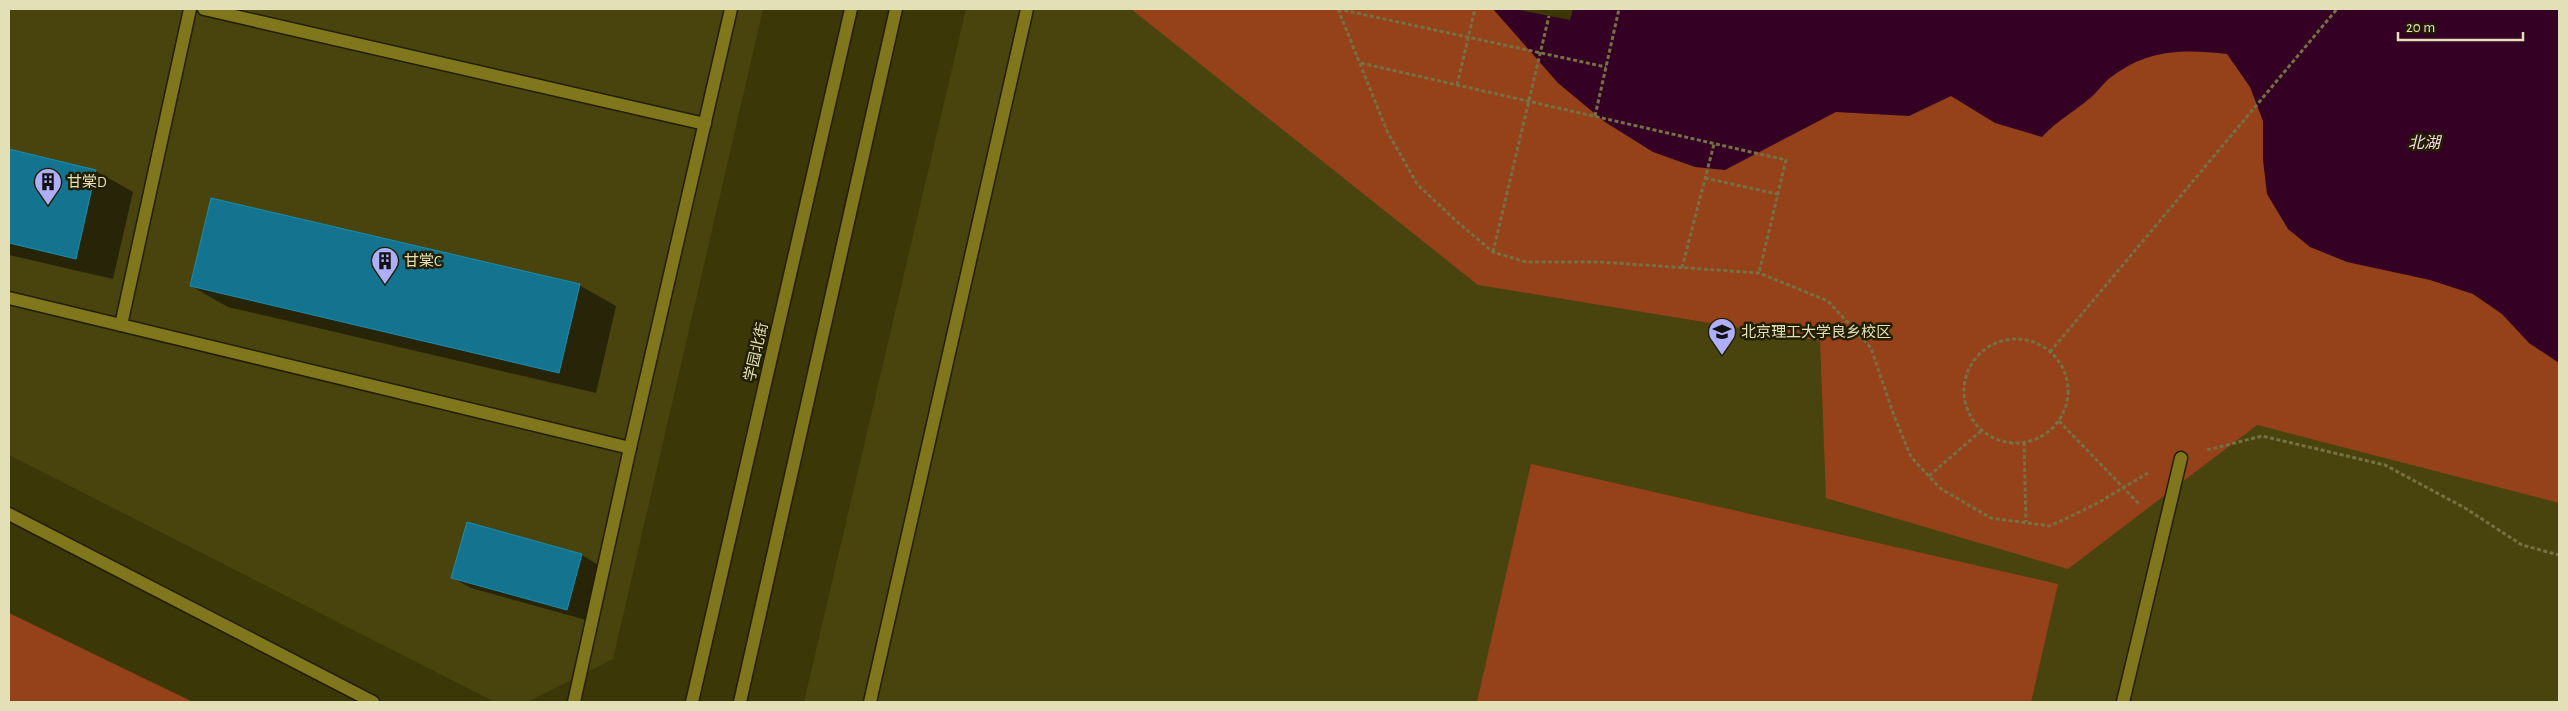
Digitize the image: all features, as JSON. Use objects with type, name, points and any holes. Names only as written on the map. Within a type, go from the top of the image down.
[{"type":"street","points":[[121,325],[190,9]]},
{"type":"street","points":[[204,9],[705,124]]},
{"type":"street","points":[[574,702],[630,448],[731,9]]},
{"type":"street","name":"学园北街","points":[[692,702],[851,9]]},
{"type":"street","points":[[740,702],[896,9]]},
{"type":"street","points":[[870,702],[1027,9]]},
{"type":"street","points":[[9,298],[630,448]]},
{"type":"street","points":[[2123,702],[2181,458]]},
{"type":"street","points":[[9,514],[372,702]]},
{"type":"path","points":[[1338,9],[1606,67]]},
{"type":"path","points":[[1338,9],[1362,63],[1387,131],[1417,184],[1493,252],[1526,262],[1601,262],[1758,272],[1828,301],[1872,348],[1893,414],[1910,457],[1941,489],[1991,518],[2050,526],[2094,505],[2155,468],[2181,458],[2262,436],[2385,465],[2465,508],[2522,545],[2559,554]]},
{"type":"path","points":[[1457,85],[1475,9]]},
{"type":"path","points":[[1595,116],[1619,9]]},
{"type":"path","points":[[2050,352],[2249,111],[2337,9]]},
{"type":"path","points":[[1493,252],[1549,16]]},
{"type":"path","points":[[1362,63],[1786,160],[1758,272]]},
{"type":"path","points":[[1682,268],[1714,144]]},
{"type":"path","points":[[1705,178],[1777,194]]},
{"type":"path","points":[[2008,339],[2026,339],[2042,345],[2065,371],[2068,388],[2067,405],[2059,421],[2047,433],[2024,442],[2014,443],[1997,440],[1982,430],[1964,402],[1963,384],[1968,368],[1978,354],[1992,343],[2008,339]]},
{"type":"path","points":[[2059,421],[2164,531]]},
{"type":"path","points":[[1929,476],[1982,430]]},
{"type":"path","points":[[2024,442],[2026,522]]},
{"type":"shaded area","points":[[9,9],[763,9],[613,659],[527,702],[495,702],[9,455]]},
{"type":"shaded area","name":"北京理工大学良乡校区","points":[[966,9],[2559,9],[2559,702],[804,702]]},
{"type":"shaded area","points":[[1131,9],[2559,9],[2559,503],[2257,425],[2068,569],[1826,498],[1820,341],[1478,285]]},
{"type":"shaded area","points":[[1531,464],[2058,584],[2031,702],[1477,702]]},
{"type":"shaded area","points":[[9,613],[193,702],[9,702]]},
{"type":"water","name":"北湖","points":[[1493,9],[2559,9],[2559,363],[2529,343],[2502,314],[2473,294],[2430,280],[2347,262],[2310,247],[2288,229],[2267,194],[2263,160],[2263,121],[2250,87],[2227,54],[2168,53],[2127,66],[2110,77],[2083,104],[2059,121],[2042,137],[1995,123],[1951,96],[1909,116],[1836,112],[1725,170],[1695,167],[1653,152],[1605,122],[1558,83]]},
{"type":"pier","points":[[1514,9],[1573,9],[1570,20]]},
{"type":"building","name":"甘棠D","points":[[9,149],[96,170],[76,259],[9,243]]},
{"type":"building","name":"甘棠C","points":[[211,198],[580,284],[559,373],[190,286]]},
{"type":"building","points":[[467,522],[582,554],[567,610],[451,578]]},
{"type":"place","name":"甘棠D","points":[[48,206]]},
{"type":"place","name":"甘棠C","points":[[385,285]]},
{"type":"place","name":"北京理工大学良乡校区","points":[[1722,356]]}]
